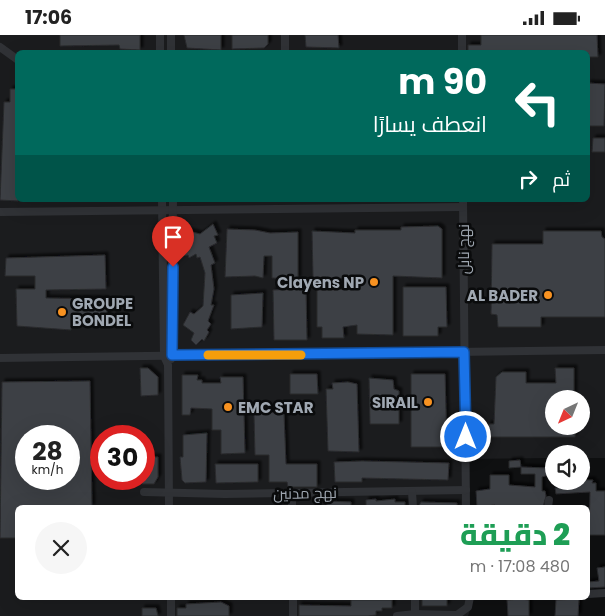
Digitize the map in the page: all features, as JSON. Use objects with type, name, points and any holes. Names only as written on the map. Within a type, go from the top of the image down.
[{"type":"street","points":[[160,35],[160,50]]},
{"type":"street","points":[[171,35],[172,50]]},
{"type":"street","points":[[285,35],[285,50]]},
{"type":"street","points":[[462,35],[462,50]]},
{"type":"street","points":[[0,47],[15,58]]},
{"type":"street","points":[[162,202],[164,355],[168,365],[169,505]]},
{"type":"street","points":[[168,365],[172,355],[173,202]]},
{"type":"street","points":[[0,212],[463,203]]},
{"type":"street","name":"نهج نابل","points":[[463,203],[466,505]]},
{"type":"street","points":[[0,358],[605,350]]},
{"type":"street","name":"نهج مدنين","points":[[144,492],[292,494],[466,490]]},
{"type":"street","points":[[412,492],[413,505]]},
{"type":"street","points":[[292,494],[292,505]]},
{"type":"street","points":[[590,594],[605,593]]},
{"type":"street","points":[[171,600],[171,616]]},
{"type":"street","points":[[293,600],[293,616]]},
{"type":"street","points":[[415,600],[415,614]]},
{"type":"street","points":[[397,616],[415,614],[457,615],[465,611],[469,600]]},
{"type":"shaded area","points":[[0,35],[605,35],[605,458],[590,458],[590,445],[545,445],[545,458],[464,459],[465,505],[15,505],[15,600],[473,600],[468,616],[0,616]]},
{"type":"building","points":[[60,35],[140,35],[140,50],[120,49],[119,45],[60,46]]},
{"type":"building","points":[[184,35],[221,35],[221,50],[187,48]]},
{"type":"building","points":[[232,35],[268,35],[268,44],[264,48],[232,49]]},
{"type":"building","points":[[305,35],[338,35],[339,48],[306,47]]},
{"type":"building","points":[[481,35],[597,35],[598,57],[590,57],[590,50],[468,50],[468,45],[481,45]]},
{"type":"building","points":[[590,83],[605,84],[604,126],[590,126]]},
{"type":"building","points":[[10,89],[15,89],[15,201],[0,200],[4,102],[10,102]]},
{"type":"building","points":[[593,138],[605,138],[605,152],[592,152]]},
{"type":"building","points":[[213,224],[218,235],[214,236],[217,243],[209,247],[215,263],[211,265],[214,289],[211,305],[214,305],[208,321],[211,324],[207,330],[209,332],[204,341],[202,339],[196,345],[191,340],[194,333],[183,325],[190,312],[194,314],[203,306],[205,273],[200,257],[197,258],[196,254],[189,258],[188,255],[182,256],[182,234],[188,231],[200,234]]},
{"type":"building","points":[[438,226],[442,229],[442,278],[393,276],[393,335],[357,334],[357,325],[343,327],[344,338],[322,338],[322,327],[317,327],[317,290],[356,289],[356,279],[313,277],[312,231],[355,233],[355,230],[401,230],[401,227]]},
{"type":"building","points":[[227,229],[255,230],[270,233],[298,232],[298,279],[272,278],[272,256],[264,256],[263,278],[255,276],[225,277]]},
{"type":"building","name":"AL BADER","points":[[543,231],[601,231],[602,237],[605,239],[605,317],[541,317],[541,327],[498,327],[497,315],[491,314],[492,244],[543,244]]},
{"type":"building","points":[[105,255],[106,289],[46,290],[46,298],[106,299],[108,326],[71,326],[71,330],[17,326],[16,289],[35,289],[35,276],[5,276],[6,258]]},
{"type":"building","points":[[403,287],[446,287],[447,327],[438,327],[438,336],[403,336]]},
{"type":"building","points":[[306,289],[307,340],[274,340],[273,290]]},
{"type":"building","points":[[263,293],[262,327],[231,329],[231,295]]},
{"type":"building","points":[[140,368],[148,368],[158,377],[158,395],[141,396]]},
{"type":"building","points":[[555,368],[574,368],[574,390],[545,390],[545,435],[575,435],[575,437],[488,437],[488,424],[494,424],[496,377],[502,372],[526,372],[526,383],[556,383]]},
{"type":"building","points":[[290,374],[317,374],[318,394],[290,394]]},
{"type":"building","name":"SIRAIL","points":[[411,374],[445,374],[447,447],[411,447]]},
{"type":"building","name":"EMC STAR","points":[[182,375],[198,375],[197,380],[202,380],[202,383],[221,383],[220,377],[243,377],[245,453],[221,454],[221,430],[212,430],[212,409],[191,408],[190,415],[182,415]]},
{"type":"building","points":[[369,378],[393,380],[394,389],[399,391],[399,424],[370,424]]},
{"type":"building","points":[[90,381],[90,490],[92,490],[92,505],[15,505],[15,538],[0,538],[2,382]]},
{"type":"building","points":[[348,382],[357,384],[359,452],[328,451],[326,389],[333,389],[332,383]]},
{"type":"building","points":[[268,412],[284,414],[286,464],[317,464],[317,487],[288,487],[287,482],[269,482],[269,455],[255,455],[254,415]]},
{"type":"building","points":[[207,433],[206,482],[185,483],[182,480],[180,457],[183,457],[183,435]]},
{"type":"building","points":[[155,457],[158,457],[158,477],[155,482]]},
{"type":"building","points":[[520,460],[521,467],[509,468],[509,461]]},
{"type":"building","points":[[334,462],[449,463],[448,480],[362,478],[362,482],[335,482]]},
{"type":"building","points":[[215,464],[258,464],[258,482],[216,483]]},
{"type":"building","points":[[521,467],[545,468],[545,476],[542,477],[542,491],[545,491],[546,496],[544,505],[477,505],[476,491],[490,489],[490,475],[509,475],[509,485],[535,487],[535,474],[521,474]]},
{"type":"building","points":[[590,480],[593,480],[592,483],[596,483],[596,491],[605,491],[605,535],[590,535],[590,492],[556,494],[555,490],[590,490]]},
{"type":"building","points":[[395,499],[395,502],[405,502],[405,505],[366,505],[366,500]]},
{"type":"building","points":[[327,501],[351,502],[351,505],[326,505]]},
{"type":"building","points":[[421,502],[457,503],[457,505],[419,505]]},
{"type":"building","points":[[605,567],[605,587],[590,588],[590,582],[599,581],[597,568]]},
{"type":"building","points":[[351,600],[392,600],[392,608],[382,608],[382,611],[376,611],[376,615],[368,616],[299,616],[299,605],[351,606]]},
{"type":"building","points":[[422,600],[447,600],[447,606],[422,606]]},
{"type":"building","points":[[507,600],[529,600],[529,616],[508,616]]},
{"type":"building","points":[[556,600],[579,600],[578,616],[555,616]]},
{"type":"building","points":[[221,602],[229,606],[229,616],[177,616],[177,608],[186,608],[186,604]]},
{"type":"building","points":[[142,608],[156,608],[158,616],[142,616]]},
{"type":"slow traffic","points":[[208,355],[301,355]]},
{"type":"place","name":"Clayens NP","points":[[374,282]]},
{"type":"place","name":"AL BADER","points":[[548,295]]},
{"type":"place","name":"GROUPE BONDEL","points":[[62,312]]},
{"type":"place","name":"SIRAIL","points":[[428,402]]},
{"type":"place","name":"EMC STAR","points":[[228,407]]},
{"type":"route","points":[[173,267],[172,355],[464,352],[466,437]]}]
